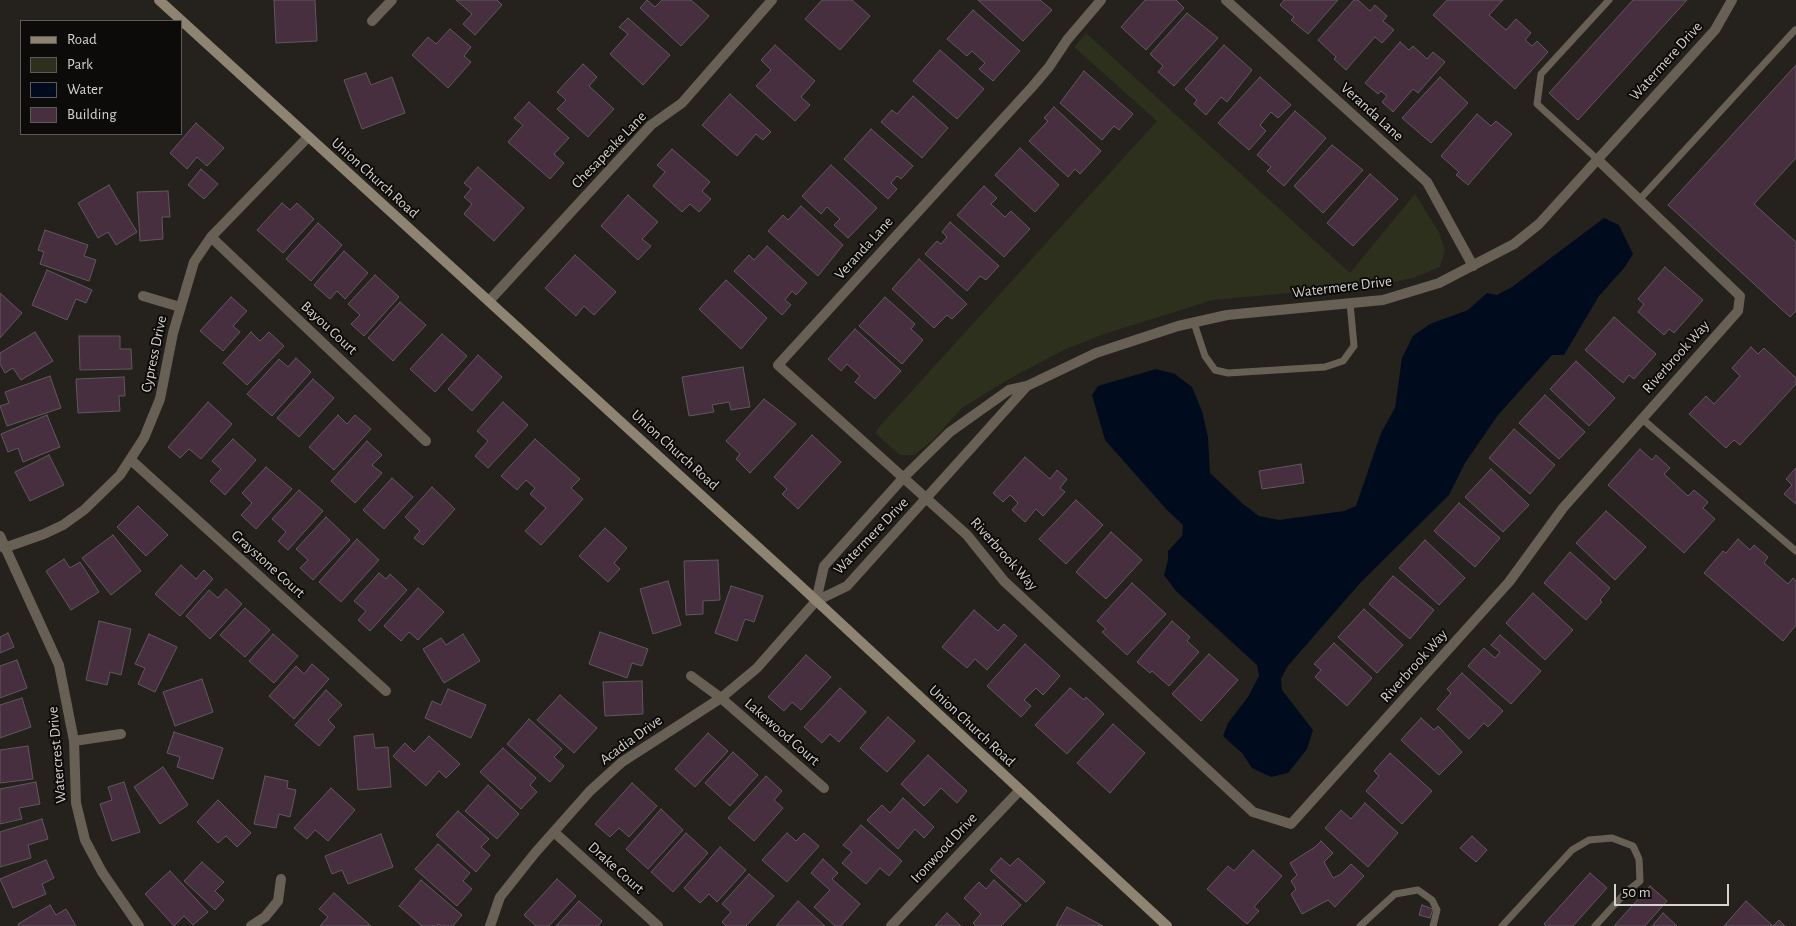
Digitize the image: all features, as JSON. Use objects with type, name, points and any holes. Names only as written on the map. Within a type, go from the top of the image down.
[{"type":"street","name":"Union Church Road","points":[[159,0],[181,20]]},
{"type":"street","points":[[372,21],[392,0]]},
{"type":"street","name":"Chesapeake Lane","points":[[489,301],[651,126],[682,103],[772,0]]},
{"type":"street","name":"Veranda Lane","points":[[927,498],[778,365],[1033,86],[1049,67],[1067,40],[1101,0]]},
{"type":"street","name":"Veranda Lane","points":[[1226,0],[1426,182],[1473,266]]},
{"type":"street","name":"Watermere Drive","points":[[816,601],[824,566],[904,477],[950,432],[985,405],[1009,390],[1027,386],[1096,353],[1194,323],[1227,315],[1383,300],[1439,284],[1514,244],[1539,224],[1715,30],[1732,0]]},
{"type":"street","name":"Union Church Road","points":[[182,21],[816,601],[1167,926]]},
{"type":"street","name":"Cypress Drive","points":[[4,548],[44,534],[84,510],[103,493],[131,460],[144,438],[160,399],[172,333],[194,262],[211,237],[308,137]]},
{"type":"street","name":"Riverbrook Way","points":[[927,498],[968,535],[1004,581],[1253,812],[1292,824],[1509,582],[1563,508],[1738,311],[1740,296],[1597,159]]},
{"type":"street","name":"Bayou Court","points":[[211,237],[426,442]]},
{"type":"street","points":[[143,296],[180,307]]},
{"type":"street","name":"Watermere Drive","points":[[816,601],[848,586],[1027,386]]},
{"type":"street","name":"Graystone Court","points":[[131,460],[386,691]]},
{"type":"street","name":"Watercrest Drive","points":[[0,536],[58,666],[67,697],[74,741],[76,803],[86,840],[102,872],[139,926]]},
{"type":"street","name":"Acadia Drive","points":[[490,926],[500,897],[535,852],[590,791],[622,762],[721,698],[757,668],[816,601]]},
{"type":"street","name":"Lakewood Court","points":[[691,676],[721,698],[824,788]]},
{"type":"street","points":[[74,741],[121,734]]},
{"type":"street","name":"Ironwood Drive","points":[[891,926],[1020,790]]},
{"type":"street","name":"Drake Court","points":[[554,832],[658,926]]},
{"type":"street","points":[[251,926],[265,917],[278,901],[281,879]]},
{"type":"lane","points":[[1597,159],[1537,104],[1541,74],[1609,0]]},
{"type":"lane","points":[[1640,199],[1795,30]]},
{"type":"lane","points":[[1194,323],[1205,356],[1215,370],[1228,373],[1325,367],[1343,361],[1354,346],[1350,303]]},
{"type":"lane","points":[[1642,418],[1796,551]]},
{"type":"lane","points":[[1502,926],[1572,850],[1589,840],[1612,838],[1633,846],[1639,859],[1640,881],[1626,892],[1595,926]]},
{"type":"lane","points":[[1360,926],[1395,894],[1418,890],[1432,900],[1437,910],[1433,926]]},
{"type":"green space","points":[[1086,33],[1350,273],[1415,194],[1439,232],[1445,250],[1440,267],[1413,278],[1377,285],[1213,300],[1104,334],[1064,350],[1009,379],[962,408],[932,441],[914,455],[900,455],[875,433],[880,426],[1157,121],[1074,47]]},
{"type":"water","points":[[1604,218],[1619,225],[1633,254],[1625,267],[1599,296],[1564,355],[1552,355],[1498,415],[1465,463],[1449,495],[1361,582],[1287,667],[1281,679],[1282,690],[1313,730],[1307,749],[1288,773],[1271,777],[1252,768],[1242,753],[1223,736],[1228,723],[1248,697],[1259,676],[1257,665],[1176,591],[1164,575],[1168,551],[1182,536],[1183,525],[1167,510],[1105,440],[1092,395],[1098,386],[1156,369],[1175,374],[1192,387],[1202,411],[1208,437],[1210,473],[1243,504],[1259,516],[1279,520],[1344,511],[1356,506],[1381,433],[1395,408],[1402,358],[1413,336],[1430,324],[1468,310],[1487,293],[1497,295],[1512,287]]},
{"type":"building","points":[[274,0],[315,0],[317,41],[276,43]]},
{"type":"building","points":[[456,0],[497,0],[502,5],[475,35],[463,24],[472,14]]},
{"type":"building","points":[[647,0],[655,7],[662,0],[691,0],[709,16],[681,46],[640,8]]},
{"type":"building","points":[[822,0],[852,0],[870,16],[840,50],[805,19]]},
{"type":"building","points":[[978,0],[1040,0],[1052,10],[1023,41]]},
{"type":"building","points":[[1145,0],[1176,0],[1184,8],[1146,50],[1121,27]]},
{"type":"building","points":[[1284,0],[1338,0],[1308,34],[1291,20],[1294,17],[1280,5]]},
{"type":"building","points":[[1354,0],[1358,0],[1370,11],[1375,5],[1387,16],[1383,21],[1394,30],[1382,43],[1375,37],[1346,70],[1334,59],[1336,57],[1318,40]]},
{"type":"building","points":[[1447,0],[1503,0],[1489,15],[1506,30],[1516,19],[1531,33],[1525,40],[1532,46],[1537,41],[1548,52],[1515,89],[1433,15]]},
{"type":"building","points":[[1633,0],[1687,0],[1578,120],[1549,93]]},
{"type":"building","points":[[973,10],[1020,51],[993,81],[979,69],[985,63],[972,51],[967,56],[947,39]]},
{"type":"building","points":[[1187,13],[1218,38],[1174,86],[1158,72],[1163,66],[1150,54]]},
{"type":"building","points":[[628,18],[670,55],[643,85],[610,54],[628,34],[619,27]]},
{"type":"building","points":[[450,29],[471,47],[464,56],[471,62],[448,88],[412,55],[428,37],[436,44]]},
{"type":"building","points":[[1400,42],[1409,50],[1413,46],[1427,59],[1433,52],[1445,62],[1418,93],[1413,89],[1393,112],[1382,102],[1387,96],[1381,91],[1378,94],[1365,83]]},
{"type":"building","points":[[775,45],[815,81],[801,97],[810,105],[795,121],[756,86],[771,70],[761,60]]},
{"type":"building","points":[[1224,45],[1252,70],[1227,102],[1221,97],[1206,115],[1194,104],[1197,100],[1185,89]]},
{"type":"building","points":[[940,50],[984,89],[957,119],[913,81]]},
{"type":"building","points":[[583,64],[597,77],[589,86],[614,109],[588,137],[557,109],[566,100],[557,92]]},
{"type":"building","points":[[1796,65],[1796,158],[1754,204],[1796,242],[1796,311],[1790,317],[1668,205]]},
{"type":"building","points":[[1084,71],[1133,114],[1119,130],[1114,126],[1102,140],[1060,103]]},
{"type":"building","points":[[366,73],[371,85],[392,77],[405,113],[362,129],[344,80]]},
{"type":"building","points":[[1260,77],[1291,105],[1278,118],[1271,112],[1260,125],[1266,131],[1249,150],[1218,123]]},
{"type":"building","points":[[1440,77],[1468,103],[1431,143],[1402,118]]},
{"type":"building","points":[[730,94],[771,132],[763,140],[756,134],[737,156],[702,125]]},
{"type":"building","points":[[913,96],[948,128],[922,158],[881,122],[892,110],[897,114]]},
{"type":"building","points":[[529,102],[569,138],[554,154],[564,163],[550,179],[508,142],[523,125],[514,118]]},
{"type":"building","points":[[1054,107],[1101,151],[1080,174],[1075,169],[1068,177],[1029,141],[1048,121],[1044,118]]},
{"type":"building","points":[[1295,111],[1326,138],[1284,186],[1267,171],[1271,167],[1257,155]]},
{"type":"building","points":[[1477,114],[1491,126],[1496,121],[1512,134],[1468,185],[1456,175],[1459,172],[1441,156]]},
{"type":"building","points":[[196,123],[224,148],[207,166],[197,157],[187,169],[170,153]]},
{"type":"building","points":[[871,129],[913,166],[901,179],[897,176],[891,183],[897,189],[888,199],[844,159]]},
{"type":"building","points":[[1332,145],[1363,170],[1323,213],[1294,186]]},
{"type":"building","points":[[1020,148],[1059,185],[1035,212],[995,175]]},
{"type":"building","points":[[672,149],[710,182],[702,191],[711,199],[699,212],[690,204],[682,212],[653,186],[665,172],[657,165]]},
{"type":"building","points":[[831,165],[877,208],[848,238],[834,225],[840,219],[827,207],[821,214],[802,196]]},
{"type":"building","points":[[478,167],[524,208],[494,241],[464,214],[472,204],[464,197],[471,189],[464,183]]},
{"type":"building","points":[[201,169],[218,184],[204,199],[188,185]]},
{"type":"building","points":[[1370,174],[1398,199],[1353,246],[1327,223]]},
{"type":"building","points":[[109,185],[137,232],[116,245],[108,232],[98,238],[78,203]]},
{"type":"building","points":[[984,186],[997,198],[991,204],[1005,217],[1011,211],[1030,229],[1004,257],[957,215]]},
{"type":"building","points":[[168,191],[170,217],[162,217],[163,239],[140,241],[137,192]]},
{"type":"building","points":[[628,195],[658,222],[642,239],[651,246],[638,260],[601,226]]},
{"type":"building","points":[[282,203],[290,210],[297,203],[314,219],[283,253],[257,230]]},
{"type":"building","points":[[801,206],[843,245],[818,276],[768,231],[783,215],[788,220]]},
{"type":"building","points":[[950,222],[999,266],[986,280],[980,276],[967,291],[925,254],[937,241],[941,244],[947,237],[942,232]]},
{"type":"building","points":[[318,223],[342,245],[311,281],[286,259]]},
{"type":"building","points":[[45,230],[88,245],[84,256],[96,260],[89,281],[40,264],[44,252],[38,250]]},
{"type":"building","points":[[767,246],[807,283],[796,295],[792,291],[785,300],[791,305],[782,315],[734,271],[749,255],[754,260]]},
{"type":"building","points":[[344,251],[368,273],[345,299],[337,291],[330,299],[314,285]]},
{"type":"building","points":[[575,255],[616,292],[594,315],[584,306],[576,316],[545,288]]},
{"type":"building","points":[[919,259],[967,304],[952,319],[947,315],[934,328],[892,289]]},
{"type":"building","points":[[1665,267],[1703,300],[1674,333],[1669,329],[1664,335],[1638,312],[1644,304],[1638,299]]},
{"type":"building","points":[[47,270],[92,290],[86,303],[76,299],[67,320],[32,305]]},
{"type":"building","points":[[375,275],[399,297],[364,336],[351,324],[360,315],[348,304]]},
{"type":"building","points":[[726,280],[767,318],[741,349],[699,309]]},
{"type":"building","points":[[0,293],[22,313],[0,338]]},
{"type":"building","points":[[231,297],[247,311],[233,326],[240,332],[223,351],[200,331]]},
{"type":"building","points":[[885,297],[915,324],[911,329],[923,340],[902,364],[859,326]]},
{"type":"building","points":[[400,302],[426,325],[393,361],[368,338]]},
{"type":"building","points":[[1614,317],[1656,354],[1634,379],[1629,375],[1623,383],[1585,350]]},
{"type":"building","points":[[855,329],[901,371],[875,399],[855,382],[860,376],[847,364],[841,371],[828,359]]},
{"type":"building","points":[[35,332],[53,361],[21,380],[13,368],[5,373],[0,364],[0,353]]},
{"type":"building","points":[[251,332],[260,341],[269,332],[284,346],[247,385],[223,363]]},
{"type":"building","points":[[442,334],[467,356],[435,392],[410,369]]},
{"type":"building","points":[[79,336],[120,336],[120,349],[131,349],[132,369],[80,370]]},
{"type":"building","points":[[1751,347],[1758,354],[1764,348],[1796,378],[1796,384],[1740,445],[1734,440],[1726,448],[1689,414],[1706,396],[1714,404],[1740,376],[1732,368]]},
{"type":"building","points":[[478,355],[502,377],[472,411],[448,389]]},
{"type":"building","points":[[296,358],[311,372],[272,416],[247,394],[279,359],[288,367]]},
{"type":"building","points":[[1576,361],[1615,398],[1589,426],[1550,389]]},
{"type":"building","points":[[743,367],[750,407],[731,410],[729,402],[712,405],[714,412],[689,416],[682,377]]},
{"type":"building","points":[[50,376],[61,408],[7,426],[0,406],[9,403],[5,392]]},
{"type":"building","points":[[124,377],[125,396],[119,396],[120,411],[78,413],[76,379]]},
{"type":"building","points":[[313,379],[334,398],[299,437],[277,418]]},
{"type":"building","points":[[1545,395],[1585,432],[1559,459],[1519,423]]},
{"type":"building","points":[[764,399],[796,424],[750,473],[736,459],[740,454],[726,441]]},
{"type":"building","points":[[208,402],[232,424],[201,459],[189,449],[180,458],[168,447]]},
{"type":"building","points":[[503,402],[528,425],[488,468],[475,456],[488,441],[477,431]]},
{"type":"building","points":[[47,415],[60,447],[23,462],[18,448],[8,452],[1,434]]},
{"type":"building","points":[[338,415],[347,424],[355,415],[371,429],[334,470],[309,447]]},
{"type":"building","points":[[1514,429],[1555,465],[1530,494],[1489,458]]},
{"type":"building","points":[[812,435],[841,462],[798,509],[782,494],[787,489],[774,477]]},
{"type":"building","points":[[233,439],[256,460],[225,495],[210,481],[221,469],[212,461]]},
{"type":"building","points":[[535,439],[580,479],[571,488],[583,499],[541,545],[525,531],[546,508],[530,494],[535,488],[526,480],[517,490],[501,476]]},
{"type":"building","points":[[367,441],[382,455],[372,465],[382,473],[355,503],[331,481]]},
{"type":"building","points":[[1640,449],[1652,460],[1656,455],[1670,468],[1664,474],[1688,496],[1694,490],[1708,502],[1703,508],[1715,519],[1684,553],[1608,485]]},
{"type":"building","points":[[49,455],[64,485],[30,501],[15,472]]},
{"type":"building","points":[[1025,457],[1050,479],[1057,470],[1067,479],[1060,488],[1065,492],[1043,516],[1036,509],[1025,522],[1012,510],[1018,503],[1010,495],[1003,502],[993,493]]},
{"type":"building","points":[[1301,464],[1304,483],[1262,489],[1259,471]]},
{"type":"building","points":[[266,467],[292,489],[256,529],[241,515],[252,503],[242,493]]},
{"type":"building","points":[[1796,468],[1796,504],[1784,494],[1792,485],[1786,479]]},
{"type":"building","points":[[1491,469],[1529,505],[1503,532],[1465,497]]},
{"type":"building","points":[[392,478],[413,497],[384,529],[363,510]]},
{"type":"building","points":[[432,487],[455,509],[423,545],[414,538],[420,531],[405,517]]},
{"type":"building","points":[[299,490],[323,511],[288,550],[278,541],[286,532],[272,519]]},
{"type":"building","points":[[1076,500],[1103,525],[1066,564],[1039,539]]},
{"type":"building","points":[[1459,503],[1500,538],[1475,567],[1434,531]]},
{"type":"building","points":[[138,506],[168,535],[146,556],[117,527]]},
{"type":"building","points":[[1606,511],[1646,547],[1615,580],[1576,543]]},
{"type":"building","points":[[326,517],[350,540],[313,580],[300,568],[308,560],[296,549]]},
{"type":"building","points":[[605,528],[627,548],[614,563],[620,569],[608,582],[579,556]]},
{"type":"building","points":[[1111,532],[1142,560],[1106,599],[1076,572]]},
{"type":"building","points":[[113,535],[141,571],[111,595],[82,558]]},
{"type":"building","points":[[357,539],[379,560],[341,602],[319,582]]},
{"type":"building","points":[[1738,539],[1750,550],[1754,545],[1768,557],[1764,563],[1788,584],[1793,578],[1796,581],[1796,625],[1783,641],[1704,573],[1723,551],[1726,553]]},
{"type":"building","points":[[1425,540],[1465,578],[1439,605],[1399,568]]},
{"type":"building","points":[[1570,552],[1610,588],[1600,600],[1602,602],[1586,620],[1544,583]]},
{"type":"building","points":[[64,559],[70,568],[80,562],[99,592],[71,610],[46,571]]},
{"type":"building","points":[[718,560],[720,600],[703,601],[703,614],[686,615],[684,561]]},
{"type":"building","points":[[181,565],[196,579],[204,570],[213,579],[180,616],[155,594]]},
{"type":"building","points":[[379,573],[386,579],[390,574],[407,590],[370,631],[358,620],[366,611],[354,601]]},
{"type":"building","points":[[1393,576],[1434,610],[1410,639],[1369,604]]},
{"type":"building","points":[[668,581],[681,625],[653,634],[640,589]]},
{"type":"building","points":[[1132,583],[1166,614],[1127,655],[1102,632],[1106,629],[1097,621]]},
{"type":"building","points":[[731,586],[763,596],[754,622],[745,619],[737,641],[715,633]]},
{"type":"building","points":[[418,588],[444,612],[418,640],[409,632],[401,641],[384,626]]},
{"type":"building","points":[[226,589],[242,604],[210,639],[186,616],[209,590],[218,598]]},
{"type":"building","points":[[1533,593],[1573,630],[1545,660],[1506,623]]},
{"type":"building","points":[[245,608],[270,630],[245,657],[220,635]]},
{"type":"building","points":[[1364,609],[1403,645],[1377,673],[1338,637]]},
{"type":"building","points":[[974,610],[998,631],[1004,624],[1017,636],[987,670],[975,659],[967,668],[942,647]]},
{"type":"building","points":[[99,621],[131,629],[121,675],[110,672],[107,685],[86,680]]},
{"type":"building","points":[[1172,621],[1190,637],[1187,641],[1199,652],[1169,686],[1152,671],[1150,673],[1137,662]]},
{"type":"building","points":[[600,632],[648,649],[642,666],[632,663],[627,678],[589,664]]},
{"type":"building","points":[[8,633],[14,647],[0,653],[0,637]]},
{"type":"building","points":[[149,634],[177,647],[155,692],[138,684],[145,668],[135,664]]},
{"type":"building","points":[[273,634],[298,656],[274,683],[249,661]]},
{"type":"building","points":[[463,634],[480,661],[444,683],[423,649],[441,638],[446,645]]},
{"type":"building","points":[[1500,635],[1541,671],[1511,704],[1468,666],[1484,648],[1495,658],[1500,652],[1491,645]]},
{"type":"building","points":[[1334,643],[1372,678],[1347,706],[1315,677],[1321,670],[1314,664]]},
{"type":"building","points":[[1025,644],[1060,676],[1043,695],[1036,688],[1024,700],[1031,706],[1021,717],[987,686]]},
{"type":"building","points":[[1209,654],[1238,680],[1201,721],[1172,694]]},
{"type":"building","points":[[806,655],[831,677],[801,710],[792,702],[784,711],[768,697]]},
{"type":"building","points":[[17,660],[27,688],[0,698],[0,666]]},
{"type":"building","points":[[312,664],[329,679],[294,719],[269,696],[296,666],[304,674]]},
{"type":"building","points":[[1462,673],[1503,711],[1488,727],[1484,723],[1469,739],[1437,709],[1451,693],[1447,689]]},
{"type":"building","points":[[202,679],[213,712],[175,726],[163,692]]},
{"type":"building","points":[[642,681],[643,714],[605,716],[603,682]]},
{"type":"building","points":[[840,688],[866,712],[839,742],[830,734],[822,743],[804,727]]},
{"type":"building","points":[[1070,688],[1084,700],[1086,697],[1104,714],[1067,754],[1035,725]]},
{"type":"building","points":[[448,689],[486,705],[471,738],[425,718],[432,701],[441,705]]},
{"type":"building","points":[[326,690],[342,705],[328,720],[335,727],[319,746],[295,725]]},
{"type":"building","points":[[560,695],[597,728],[574,753],[537,720]]},
{"type":"building","points":[[22,698],[31,727],[0,738],[0,705]]},
{"type":"building","points":[[888,717],[915,741],[887,772],[860,748]]},
{"type":"building","points":[[1421,718],[1434,730],[1438,726],[1462,752],[1439,775],[1401,740]]},
{"type":"building","points":[[529,719],[562,749],[554,757],[564,766],[550,782],[507,744]]},
{"type":"building","points":[[1113,724],[1145,753],[1110,793],[1077,763]]},
{"type":"building","points":[[174,732],[223,748],[213,779],[177,767],[180,757],[167,753]]},
{"type":"building","points":[[708,733],[728,751],[695,787],[675,769]]},
{"type":"building","points":[[373,734],[375,748],[388,747],[391,787],[358,790],[354,736]]},
{"type":"building","points":[[429,736],[460,764],[446,778],[439,771],[426,786],[393,756],[405,743],[414,752]]},
{"type":"building","points":[[28,746],[33,779],[0,783],[0,750]]},
{"type":"building","points":[[503,748],[536,778],[530,785],[537,792],[521,809],[480,772]]},
{"type":"building","points":[[733,752],[758,775],[730,806],[705,783]]},
{"type":"building","points":[[1390,753],[1432,791],[1402,824],[1366,791],[1379,776],[1374,771]]},
{"type":"building","points":[[928,755],[967,791],[957,803],[941,788],[924,806],[901,784]]},
{"type":"building","points":[[163,767],[188,805],[160,824],[134,787]]},
{"type":"building","points":[[265,776],[288,781],[287,788],[296,790],[290,817],[279,814],[276,828],[254,824]]},
{"type":"building","points":[[766,776],[782,791],[774,800],[783,808],[754,841],[728,818]]},
{"type":"building","points":[[36,782],[40,804],[19,808],[22,819],[0,824],[0,789]]},
{"type":"building","points":[[124,782],[140,832],[112,841],[100,804],[112,800],[108,787]]},
{"type":"building","points":[[632,783],[657,806],[629,837],[619,828],[610,837],[595,824]]},
{"type":"building","points":[[488,785],[519,814],[497,839],[465,811]]},
{"type":"building","points":[[331,788],[355,810],[328,841],[315,830],[307,839],[294,828]]},
{"type":"building","points":[[903,798],[934,827],[924,838],[915,829],[898,849],[867,820],[882,805],[890,813]]},
{"type":"building","points":[[218,800],[251,833],[237,847],[226,836],[218,843],[197,822]]},
{"type":"building","points":[[1365,803],[1398,833],[1368,867],[1325,828],[1341,810],[1351,819]]},
{"type":"building","points":[[661,809],[683,830],[648,869],[626,849]]},
{"type":"building","points":[[458,811],[489,839],[481,847],[490,855],[476,872],[436,835]]},
{"type":"building","points":[[42,819],[48,839],[28,845],[31,858],[0,867],[0,832]]},
{"type":"building","points":[[861,825],[902,861],[889,876],[880,868],[866,884],[842,863],[852,852],[843,845]]},
{"type":"building","points":[[686,833],[708,853],[673,892],[651,872]]},
{"type":"building","points":[[787,833],[796,841],[804,833],[819,846],[787,882],[762,860]]},
{"type":"building","points":[[381,834],[393,867],[348,884],[342,870],[332,874],[325,856]]},
{"type":"building","points":[[1472,836],[1487,850],[1476,862],[1460,848]]},
{"type":"building","points":[[1321,841],[1333,853],[1324,862],[1333,878],[1341,874],[1351,864],[1364,876],[1335,907],[1328,900],[1302,914],[1291,894],[1296,889],[1291,881],[1297,875],[1290,863]]},
{"type":"building","points":[[438,844],[470,873],[463,881],[472,889],[457,906],[415,869]]},
{"type":"building","points":[[720,847],[746,870],[717,902],[709,894],[700,903],[684,888]]},
{"type":"building","points":[[1253,850],[1282,876],[1254,907],[1259,911],[1247,924],[1207,889],[1228,866],[1234,871]]},
{"type":"building","points":[[1001,858],[1010,866],[1018,858],[1045,882],[1026,902],[990,870]]},
{"type":"building","points":[[823,859],[838,873],[832,879],[860,904],[841,926],[835,926],[814,907],[830,890],[811,873]]},
{"type":"building","points":[[46,860],[54,878],[42,884],[46,894],[13,908],[0,879]]},
{"type":"building","points":[[202,862],[224,882],[215,891],[224,900],[215,910],[184,881]]},
{"type":"building","points":[[170,871],[208,912],[193,925],[184,916],[174,926],[145,894]]},
{"type":"building","points":[[1590,873],[1607,888],[1573,926],[1546,926],[1544,924]]},
{"type":"building","points":[[749,874],[774,896],[746,926],[726,926],[722,922],[731,912],[722,904]]},
{"type":"building","points":[[557,879],[576,896],[549,926],[536,926],[524,915]]},
{"type":"building","points":[[421,880],[462,915],[453,926],[441,926],[439,924],[437,926],[422,926],[399,906]]},
{"type":"building","points":[[994,880],[1021,905],[1001,926],[976,926],[973,923],[981,914],[964,898],[979,882],[986,889]]},
{"type":"building","points":[[1650,886],[1667,901],[1645,926],[1614,926]]},
{"type":"building","points":[[334,893],[371,926],[320,926],[328,917],[319,909]]},
{"type":"building","points":[[579,901],[602,921],[598,926],[556,926]]},
{"type":"building","points":[[798,901],[825,926],[776,926]]},
{"type":"building","points":[[1746,901],[1773,926],[1724,926]]},
{"type":"building","points":[[50,905],[56,915],[66,909],[76,926],[19,926],[18,924]]},
{"type":"building","points":[[1422,905],[1433,909],[1430,918],[1419,915]]},
{"type":"building","points":[[1067,907],[1103,926],[1056,926]]},
{"type":"building","points":[[947,913],[961,926],[935,926]]},
{"type":"building","points":[[1663,913],[1677,926],[1652,926]]},
{"type":"building","points":[[1779,920],[1785,926],[1773,926]]}]
